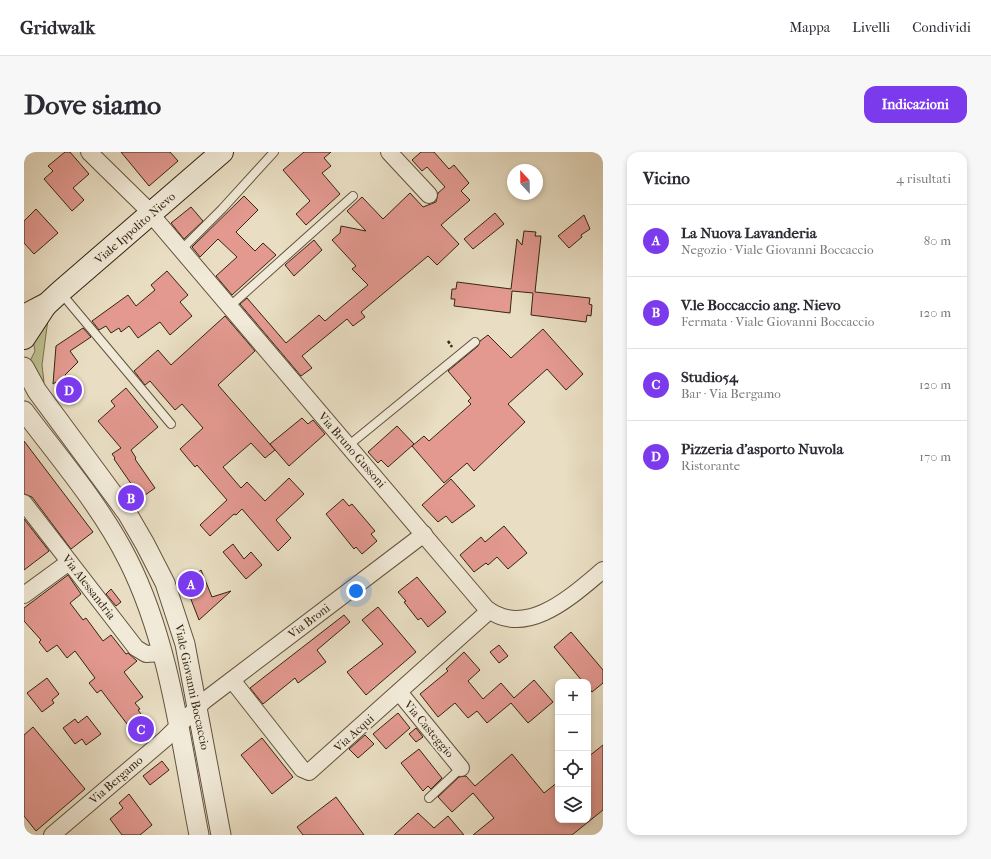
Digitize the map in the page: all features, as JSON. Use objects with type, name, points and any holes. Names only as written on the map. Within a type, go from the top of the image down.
[{"type":"main road","name":"Viale Ippolito Nievo","points":[[24,316],[54,298],[222,152]]},
{"type":"main road","name":"Viale Ippolito Nievo","points":[[24,338],[54,298]]},
{"type":"street","name":"Via Bruno Gussoni","points":[[89,152],[151,215],[424,534],[478,600],[489,611],[497,615],[511,618],[524,618],[540,614],[565,602],[603,570]]},
{"type":"street","points":[[389,152],[429,195]]},
{"type":"street","name":"Viale Giovanni Boccaccio","points":[[24,367],[38,391],[127,513],[151,554],[165,584],[185,644],[221,835]]},
{"type":"street","name":"Viale Giovanni Boccaccio","points":[[24,411],[97,508],[119,544],[148,604],[163,653],[199,835]]},
{"type":"street","name":"Via Alessandria","points":[[24,503],[136,648],[146,654],[163,653]]},
{"type":"street","name":"Via Broni","points":[[196,708],[424,534]]},
{"type":"street","points":[[24,595],[69,562]]},
{"type":"street","name":"Via Acqui","points":[[232,680],[305,772],[313,770],[489,611]]},
{"type":"street","name":"Via Casteggio","points":[[399,692],[461,768]]},
{"type":"street","name":"Via Bergamo","points":[[52,835],[178,726],[196,708]]},
{"type":"lane","points":[[181,250],[259,170],[274,152]]},
{"type":"lane","points":[[229,307],[353,196]]},
{"type":"lane","points":[[54,298],[171,424]]},
{"type":"lane","points":[[349,446],[475,342]]},
{"type":"lane","name":"Via Casteggio","points":[[429,798],[461,768]]},
{"type":"green space","points":[[48,319],[42,365],[44,382],[41,384],[30,361],[35,351],[33,340]]},
{"type":"building","points":[[65,152],[70,152],[89,174],[73,188],[84,200],[72,211],[44,179],[53,171],[48,166]]},
{"type":"building","points":[[121,152],[170,152],[178,161],[149,186]]},
{"type":"building","points":[[304,152],[331,152],[324,158],[331,166],[322,173],[340,194],[306,225],[296,214],[310,201],[283,170]]},
{"type":"building","points":[[421,152],[434,152],[449,169],[454,165],[469,183],[461,191],[470,200],[441,225],[459,244],[437,265],[428,256],[361,312],[365,317],[353,326],[347,319],[302,356],[312,368],[301,376],[240,304],[247,298],[286,343],[319,315],[325,321],[368,285],[352,269],[356,266],[332,240],[340,233],[341,226],[366,231],[347,211],[362,197],[383,219],[410,193],[423,207],[436,202],[438,193],[445,187],[427,167],[422,171],[412,160]]},
{"type":"building","points":[[244,196],[258,210],[236,232],[255,251],[263,243],[276,255],[232,295],[216,276],[237,257],[218,239],[200,257],[192,247]]},
{"type":"building","points":[[191,207],[203,221],[184,239],[171,223]]},
{"type":"building","points":[[36,209],[58,233],[34,254],[24,243],[24,221]]},
{"type":"building","points":[[495,213],[504,224],[473,249],[464,239]]},
{"type":"building","points":[[584,215],[590,229],[581,235],[582,237],[569,248],[558,236]]},
{"type":"building","points":[[524,231],[536,232],[535,236],[541,236],[535,292],[590,298],[589,304],[592,305],[591,316],[587,315],[586,322],[531,315],[533,293],[512,291],[510,313],[454,306],[455,299],[451,299],[452,289],[456,289],[457,282],[511,289],[517,239],[522,245]]},
{"type":"building","points":[[314,240],[322,250],[294,276],[285,265]]},
{"type":"building","points":[[167,271],[188,295],[180,302],[192,316],[170,335],[160,322],[138,338],[129,326],[121,332],[119,328],[111,333],[106,326],[99,330],[92,321],[128,295],[136,306],[155,290],[151,285]]},
{"type":"building","points":[[225,316],[255,351],[218,385],[275,450],[265,458],[251,443],[223,467],[241,488],[247,482],[265,501],[289,478],[304,494],[276,520],[291,538],[278,551],[242,509],[236,515],[234,514],[210,536],[200,525],[227,500],[197,465],[195,467],[180,449],[203,428],[182,404],[175,410],[150,381],[145,385],[134,371],[158,350],[171,365]]},
{"type":"building","points":[[83,328],[91,337],[70,351],[78,362],[65,375],[82,397],[73,404],[56,382],[53,384],[56,346]]},
{"type":"building","points":[[543,329],[583,374],[566,390],[547,369],[508,404],[525,422],[474,471],[467,463],[444,483],[412,446],[424,436],[429,441],[471,404],[468,401],[471,398],[448,371],[478,346],[480,341],[488,335],[511,358]]},
{"type":"building","points":[[126,388],[158,427],[131,450],[136,458],[135,459],[155,488],[141,498],[112,454],[121,448],[98,421],[115,406],[111,401]]},
{"type":"building","points":[[302,418],[308,424],[313,420],[325,434],[289,466],[270,444]]},
{"type":"building","points":[[397,426],[414,444],[388,467],[381,460],[378,463],[368,452]]},
{"type":"building","points":[[24,441],[93,532],[71,549],[32,497],[24,494]]},
{"type":"building","points":[[451,479],[475,506],[452,523],[446,516],[438,522],[422,505]]},
{"type":"building","points":[[343,499],[349,506],[352,504],[375,531],[371,534],[377,541],[362,554],[356,547],[354,549],[326,514]]},
{"type":"building","points":[[24,519],[49,551],[24,570]]},
{"type":"building","points":[[504,526],[527,553],[508,569],[497,557],[488,565],[486,563],[474,572],[460,555],[481,537],[485,542]]},
{"type":"building","points":[[233,544],[244,559],[251,552],[262,565],[246,579],[223,552]]},
{"type":"building","points":[[201,570],[212,597],[231,591],[199,620],[185,584]]},
{"type":"building","points":[[68,575],[81,594],[70,603],[83,620],[86,618],[103,641],[111,635],[126,654],[128,653],[137,661],[124,672],[143,697],[135,703],[140,709],[138,710],[153,730],[140,741],[101,690],[97,693],[89,683],[95,678],[75,651],[67,658],[57,645],[47,652],[39,642],[41,640],[24,621],[24,608]]},
{"type":"building","points":[[417,577],[446,612],[428,627],[421,618],[418,620],[404,602],[406,601],[398,592]]},
{"type":"building","points":[[111,589],[121,602],[116,606],[106,594]]},
{"type":"building","points":[[378,607],[416,652],[366,695],[347,672],[383,644],[362,620]]},
{"type":"building","points":[[344,615],[350,622],[317,650],[326,662],[298,683],[295,678],[263,704],[250,688]]},
{"type":"building","points":[[571,632],[603,670],[603,683],[592,692],[591,679],[581,679],[554,647]]},
{"type":"building","points":[[499,645],[508,656],[499,663],[490,652]]},
{"type":"building","points":[[464,652],[480,670],[468,681],[483,699],[501,683],[514,698],[534,680],[553,702],[528,723],[511,703],[487,723],[477,711],[468,718],[455,703],[438,717],[420,694],[448,671],[446,669]]},
{"type":"building","points":[[47,678],[59,694],[52,700],[54,703],[42,712],[27,693]]},
{"type":"building","points":[[398,713],[410,728],[386,749],[373,734]]},
{"type":"building","points":[[87,716],[101,734],[86,745],[82,739],[75,744],[63,728],[75,719],[78,723]]},
{"type":"building","points":[[33,727],[85,789],[36,831],[24,816],[24,735]]},
{"type":"building","points":[[416,728],[423,737],[416,742],[409,734]]},
{"type":"building","points":[[365,735],[374,744],[358,758],[349,749]]},
{"type":"building","points":[[262,738],[293,777],[272,794],[241,755]]},
{"type":"building","points":[[603,745],[603,810],[591,820],[591,787],[591,755]]},
{"type":"building","points":[[419,749],[442,778],[431,789],[428,786],[423,791],[401,763]]},
{"type":"building","points":[[512,754],[544,793],[555,784],[555,823],[587,823],[572,835],[473,835],[494,818],[473,793],[452,812],[438,797],[459,777],[466,776],[475,786]]},
{"type":"building","points":[[162,761],[169,770],[150,785],[143,776]]},
{"type":"building","points":[[129,794],[152,825],[140,835],[122,835],[110,819],[123,808],[119,803]]},
{"type":"building","points":[[336,797],[364,835],[303,835],[297,827]]},
{"type":"building","points":[[418,813],[434,828],[448,816],[464,835],[394,835]]},
{"type":"place","name":"Pizzeria d'asporto Nuvola","points":[[69,390]]},
{"type":"place","name":"V.le Boccaccio ang. Nievo","points":[[131,498]]},
{"type":"place","name":"La Nuova Lavanderia","points":[[191,584]]},
{"type":"place","name":"Studio54","points":[[141,729]]}]
